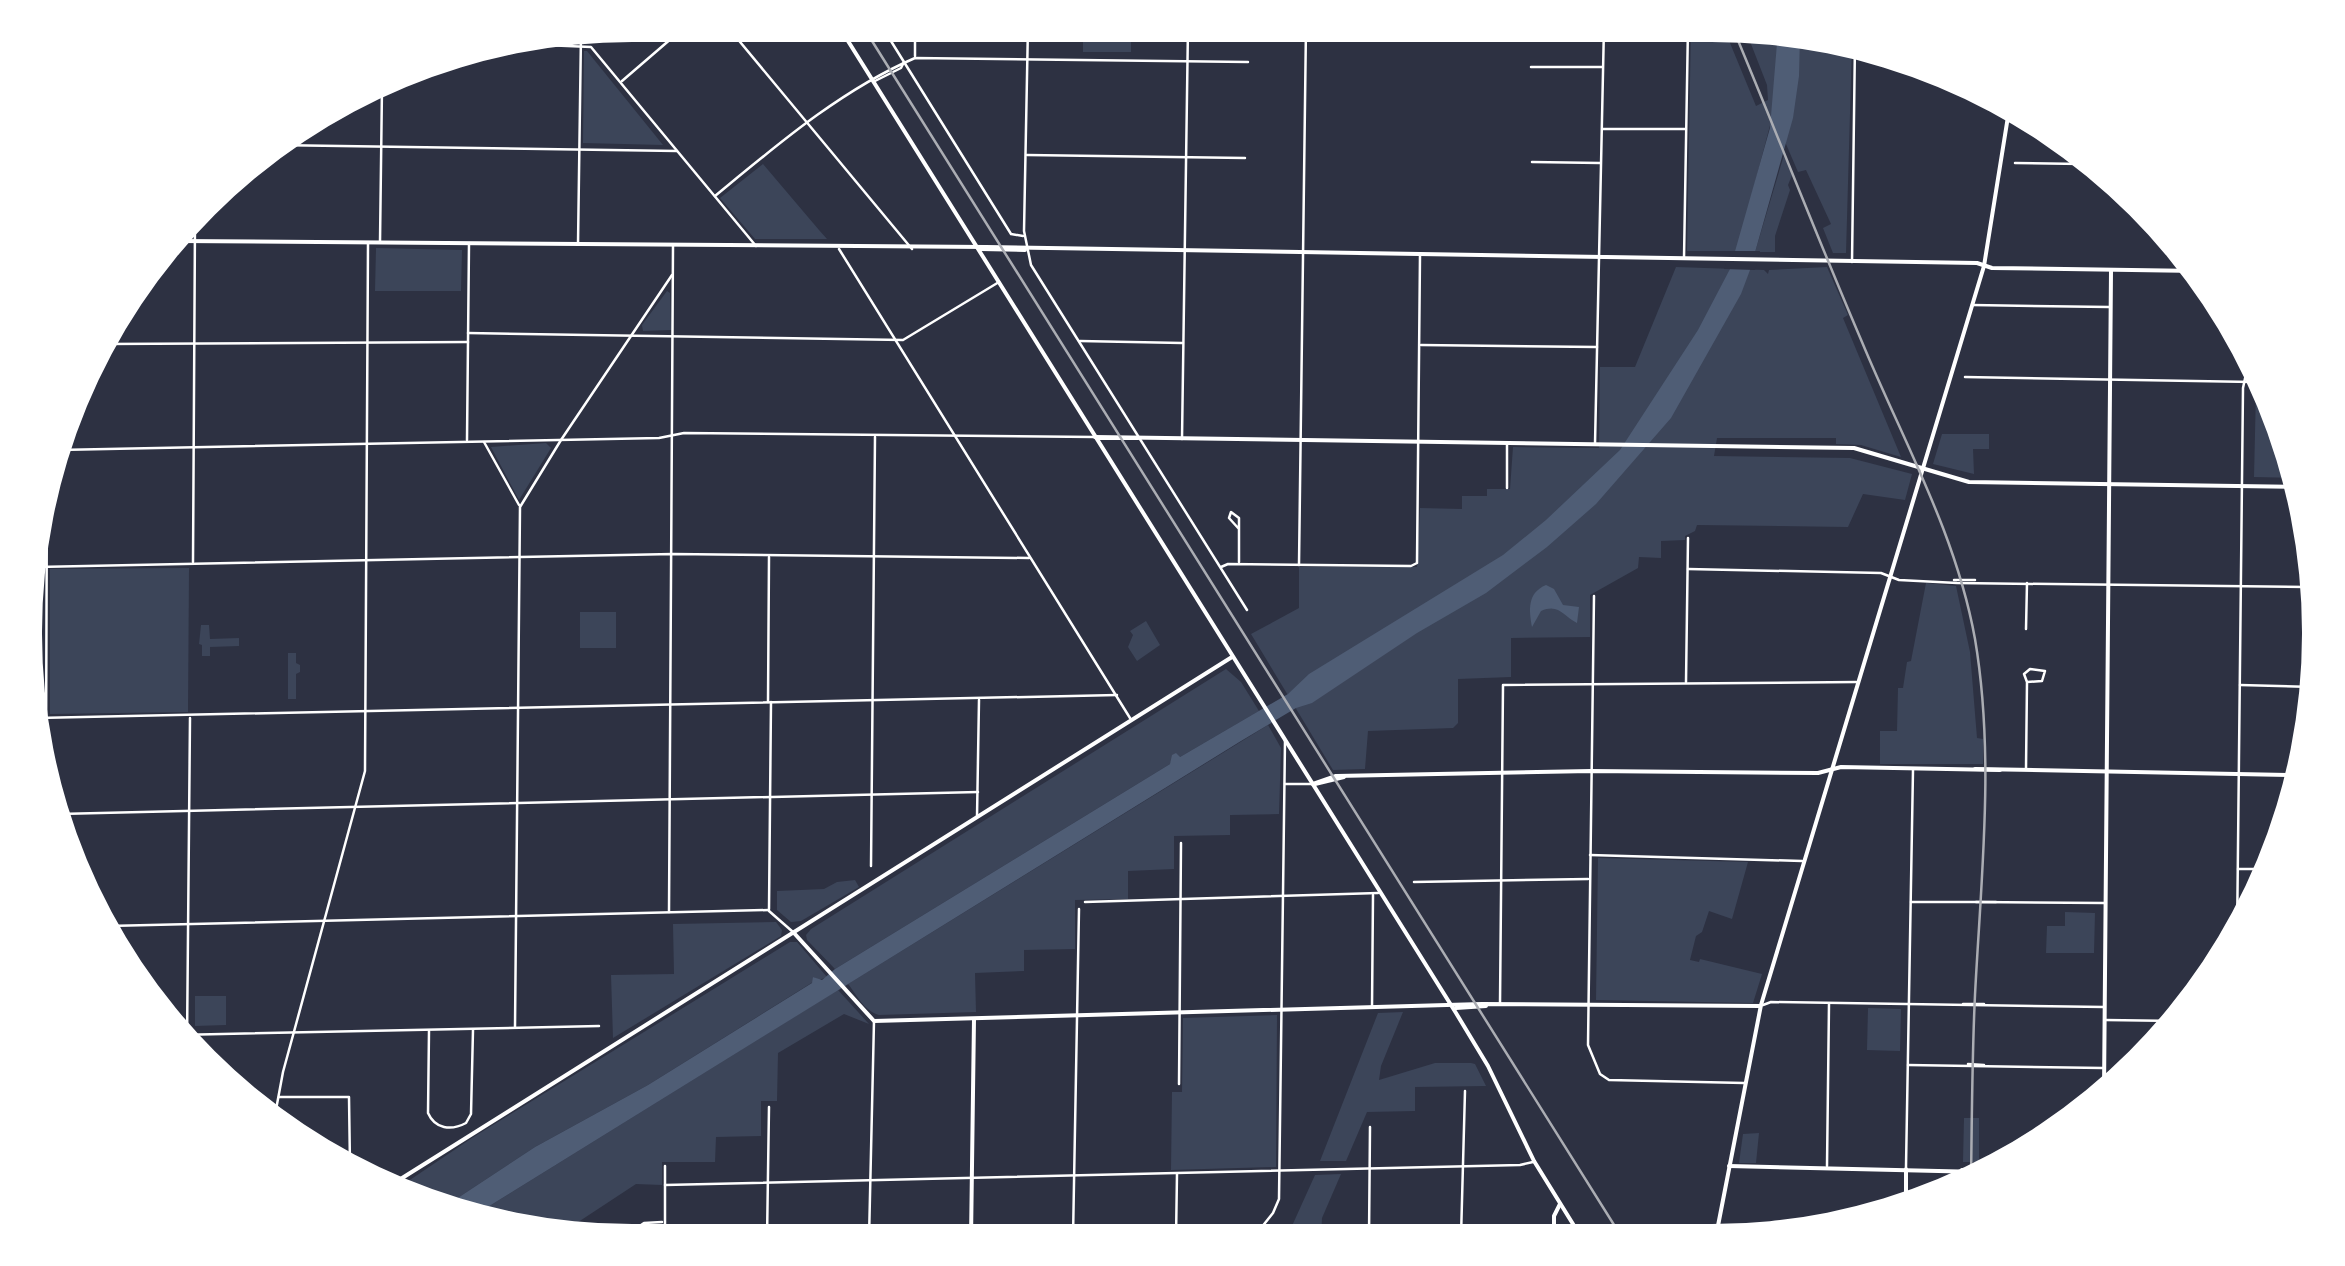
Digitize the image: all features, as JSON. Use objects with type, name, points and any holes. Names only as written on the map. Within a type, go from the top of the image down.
[{"type":"street","points":[[620,82],[668,42]]},
{"type":"street","points":[[740,42],[912,248]]},
{"type":"street","points":[[849,42],[1313,784],[1376,894],[1452,1006],[1488,1066],[1534,1161],[1573,1224]]},
{"type":"street","points":[[892,42],[1011,234],[1024,236]]},
{"type":"street","points":[[915,42],[915,58]]},
{"type":"street","points":[[1028,42],[1024,236],[1031,265],[1246,610]]},
{"type":"street","points":[[1182,439],[1188,42]]},
{"type":"street","points":[[1299,564],[1306,42]]},
{"type":"street","points":[[1595,444],[1604,42]]},
{"type":"street","points":[[1684,259],[1688,42]]},
{"type":"street","points":[[578,245],[581,45]]},
{"type":"street","points":[[582,45],[591,47],[757,247]]},
{"type":"street","points":[[715,196],[807,121],[888,69],[915,58],[1248,62]]},
{"type":"street","points":[[1852,262],[1856,61]]},
{"type":"street","points":[[1531,67],[1603,67]]},
{"type":"street","points":[[380,243],[382,99]]},
{"type":"street","points":[[1718,1224],[1760,1005],[1984,266],[2007,122]]},
{"type":"street","points":[[1602,128],[1686,130]]},
{"type":"street","points":[[300,146],[677,150]]},
{"type":"street","points":[[1026,156],[1245,158]]},
{"type":"street","points":[[1532,162],[1601,163]]},
{"type":"street","points":[[2015,163],[2069,164]]},
{"type":"street","points":[[193,564],[194,241],[1763,260],[2178,272]]},
{"type":"street","points":[[277,1103],[364,776],[368,243]]},
{"type":"street","points":[[467,442],[469,244]]},
{"type":"street","points":[[669,912],[672,246]]},
{"type":"street","points":[[838,248],[1132,720]]},
{"type":"street","points":[[1220,567],[1416,564],[1420,255]]},
{"type":"street","points":[[2104,1074],[2111,270]]},
{"type":"street","points":[[520,507],[672,274]]},
{"type":"street","points":[[468,333],[903,340],[1000,281]]},
{"type":"street","points":[[1972,305],[2110,308]]},
{"type":"street","points":[[1078,341],[1184,343]]},
{"type":"street","points":[[119,344],[468,342]]},
{"type":"street","points":[[1420,345],[1597,348]]},
{"type":"street","points":[[1966,377],[2245,382],[2238,902]]},
{"type":"street","points":[[72,450],[659,438],[674,434],[1854,448],[1970,482],[2284,487]]},
{"type":"street","points":[[871,866],[875,435]]},
{"type":"street","points":[[484,441],[520,507],[515,1028]]},
{"type":"street","points":[[1507,443],[1507,488]]},
{"type":"street","points":[[1239,529],[1239,564]]},
{"type":"street","points":[[1686,683],[1688,538]]},
{"type":"street","points":[[46,693],[47,567],[672,554],[1029,558]]},
{"type":"street","points":[[769,555],[769,910]]},
{"type":"street","points":[[1688,569],[1881,572],[1899,580],[2300,586]]},
{"type":"street","points":[[2026,629],[2027,582]]},
{"type":"street","points":[[1594,596],[1588,1045],[1605,1078],[1619,1082],[1746,1083]]},
{"type":"street","points":[[403,1177],[1232,657]]},
{"type":"street","points":[[1500,1006],[1503,685],[1856,682]]},
{"type":"street","points":[[2026,770],[2027,682]]},
{"type":"street","points":[[2240,686],[2299,687]]},
{"type":"street","points":[[49,718],[1117,695]]},
{"type":"street","points":[[978,819],[979,698]]},
{"type":"street","points":[[188,1021],[190,716]]},
{"type":"street","points":[[1263,1224],[1277,1205],[1280,1170],[1285,740]]},
{"type":"street","points":[[1284,784],[1321,785],[1344,777],[1841,767],[2285,774]]},
{"type":"street","points":[[1906,1191],[1913,768]]},
{"type":"street","points":[[71,814],[978,792]]},
{"type":"street","points":[[1179,1084],[1181,843]]},
{"type":"street","points":[[1590,855],[1802,861]]},
{"type":"street","points":[[2238,869],[2253,869]]},
{"type":"street","points":[[1414,882],[1589,879]]},
{"type":"street","points":[[1086,902],[1376,894]]},
{"type":"street","points":[[1372,1008],[1376,894]]},
{"type":"street","points":[[1910,902],[2106,903]]},
{"type":"street","points":[[1073,1224],[1079,909]]},
{"type":"street","points":[[121,926],[769,910],[874,1021],[870,1224]]},
{"type":"street","points":[[1827,1167],[1829,1002]]},
{"type":"street","points":[[874,1021],[1588,1004],[2105,1006]]},
{"type":"street","points":[[971,1224],[974,1019]]},
{"type":"street","points":[[2105,1020],[2157,1021]]},
{"type":"street","points":[[200,1035],[599,1026]]},
{"type":"street","points":[[429,1029],[428,1113],[436,1124],[451,1128],[466,1123],[470,1114],[474,1028]]},
{"type":"street","points":[[1908,1065],[2104,1068]]},
{"type":"street","points":[[1461,1224],[1465,1092]]},
{"type":"street","points":[[278,1097],[349,1097],[350,1151]]},
{"type":"street","points":[[767,1224],[769,1107]]},
{"type":"street","points":[[1368,1224],[1370,1127]]},
{"type":"street","points":[[665,1185],[1526,1165],[1534,1161]]},
{"type":"street","points":[[641,1224],[665,1222],[665,1166]]},
{"type":"street","points":[[1729,1166],[1958,1170]]},
{"type":"street","points":[[1176,1224],[1177,1173]]},
{"type":"street","points":[[1554,1224],[1560,1204]]},
{"type":"shaded area","points":[[1083,42],[1131,42],[1131,52],[1083,52]]},
{"type":"shaded area","points":[[1691,42],[1730,43],[1756,106],[1768,100],[1767,85],[1751,44],[1852,60],[1846,253],[1833,253],[1823,228],[1831,224],[1806,170],[1798,172],[1773,114],[1737,251],[1687,251]]},
{"type":"shaded area","points":[[1777,47],[1800,50],[1793,118],[1741,294],[1671,418],[1596,504],[1547,547],[1486,593],[1417,633],[1312,703],[1296,708],[1241,741],[490,1205],[459,1197],[535,1147],[648,1085],[812,983],[813,977],[822,980],[1170,764],[1172,755],[1180,757],[1288,694],[1309,674],[1503,555],[1546,520],[1620,450],[1698,330],[1730,269],[1770,128]]},
{"type":"shaded area","points":[[587,51],[663,145],[583,143]]},
{"type":"shaded area","points":[[1784,155],[1792,175],[1775,236],[1775,252],[1755,252]]},
{"type":"shaded area","points":[[763,164],[827,239],[755,239],[720,198]]},
{"type":"shaded area","points":[[376,248],[462,250],[461,291],[375,291]]},
{"type":"shaded area","points":[[1676,267],[1764,270],[1768,274],[1769,270],[1827,267],[1848,315],[1843,318],[1901,457],[1861,445],[1836,444],[1836,438],[1717,438],[1714,456],[1850,458],[1912,474],[1905,500],[1863,494],[1848,527],[1697,525],[1685,540],[1661,541],[1661,558],[1639,557],[1638,568],[1590,595],[1590,637],[1511,638],[1511,677],[1458,679],[1458,723],[1453,728],[1368,731],[1365,769],[1333,770],[1251,634],[1299,608],[1299,567],[1417,567],[1420,508],[1462,509],[1462,496],[1487,496],[1487,489],[1510,489],[1513,447],[1599,448],[1600,367],[1635,367]]},
{"type":"shaded area","points":[[667,291],[671,330],[643,331],[642,325]]},
{"type":"shaded area","points":[[2256,402],[2281,478],[2254,477]]},
{"type":"shaded area","points":[[1942,434],[1989,434],[1989,449],[1973,449],[1974,474],[1933,464]]},
{"type":"shaded area","points":[[546,443],[551,448],[519,500],[491,447]]},
{"type":"shaded area","points":[[189,568],[188,712],[50,714],[50,569]]},
{"type":"shaded area","points":[[1926,583],[1956,586],[1970,652],[1983,764],[1880,764],[1880,731],[1897,731],[1898,688],[1903,688],[1907,662],[1911,661]]},
{"type":"shaded area","points":[[1546,585],[1554,589],[1563,605],[1579,607],[1577,623],[1557,609],[1547,609],[1541,611],[1532,627],[1532,597]]},
{"type":"shaded area","points":[[580,612],[616,612],[616,648],[580,648]]},
{"type":"shaded area","points":[[1146,621],[1160,645],[1137,661],[1128,647],[1133,635],[1130,631]]},
{"type":"shaded area","points":[[201,625],[209,625],[210,639],[239,638],[239,646],[210,647],[210,656],[202,656]]},
{"type":"shaded area","points":[[288,653],[296,653],[296,663],[300,665],[296,699],[288,699]]},
{"type":"shaded area","points":[[1226,669],[1241,682],[1259,711],[1173,758],[1170,764],[835,969],[807,940],[811,929]]},
{"type":"shaded area","points":[[1268,725],[1281,748],[1279,814],[1230,815],[1230,835],[1174,836],[1174,869],[1128,871],[1128,899],[1075,900],[1075,949],[1024,950],[1024,971],[975,973],[976,1012],[879,1015],[865,1006],[848,984]]},
{"type":"shaded area","points":[[1598,858],[1748,862],[1732,919],[1709,911],[1702,932],[1696,936],[1690,960],[1762,974],[1753,1003],[1596,1000]]},
{"type":"shaded area","points":[[855,880],[859,887],[801,921],[791,922],[777,910],[777,891],[824,889],[837,882]]},
{"type":"shaded area","points":[[2065,912],[2095,913],[2094,953],[2046,953],[2047,926],[2065,926]]},
{"type":"shaded area","points":[[776,922],[781,936],[613,1038],[611,975],[674,974],[673,924]]},
{"type":"shaded area","points":[[790,942],[797,942],[827,977],[813,977],[813,982],[648,1085],[535,1147],[459,1197],[410,1180]]},
{"type":"shaded area","points":[[838,990],[869,1024],[844,1014],[778,1053],[777,1101],[761,1101],[761,1136],[716,1137],[715,1162],[662,1162],[662,1185],[636,1184],[580,1221],[490,1205]]},
{"type":"shaded area","points":[[195,996],[226,996],[226,1025],[195,1026]]},
{"type":"shaded area","points":[[1868,1008],[1901,1009],[1900,1051],[1867,1050]]},
{"type":"shaded area","points":[[1403,1012],[1379,1080],[1435,1063],[1471,1063],[1486,1086],[1415,1087],[1415,1111],[1367,1112],[1346,1161],[1320,1161],[1378,1013]]},
{"type":"shaded area","points":[[1277,1015],[1276,1167],[1171,1170],[1172,1092],[1182,1092],[1183,1018]]},
{"type":"shaded area","points":[[1964,1118],[1979,1118],[1979,1160],[1963,1162]]},
{"type":"shaded area","points":[[1759,1133],[1756,1163],[1739,1163],[1743,1134]]},
{"type":"shaded area","points":[[1341,1174],[1322,1224],[1293,1224],[1315,1175]]},
{"type":"pier","points":[[1731,251],[1760,251],[1755,270],[1724,269]]},
{"type":"railway","points":[[873,42],[1613,1224]]},
{"type":"railway","points":[[1739,43],[1845,303],[1942,525],[1975,639],[1985,772],[1971,1164]]}]
